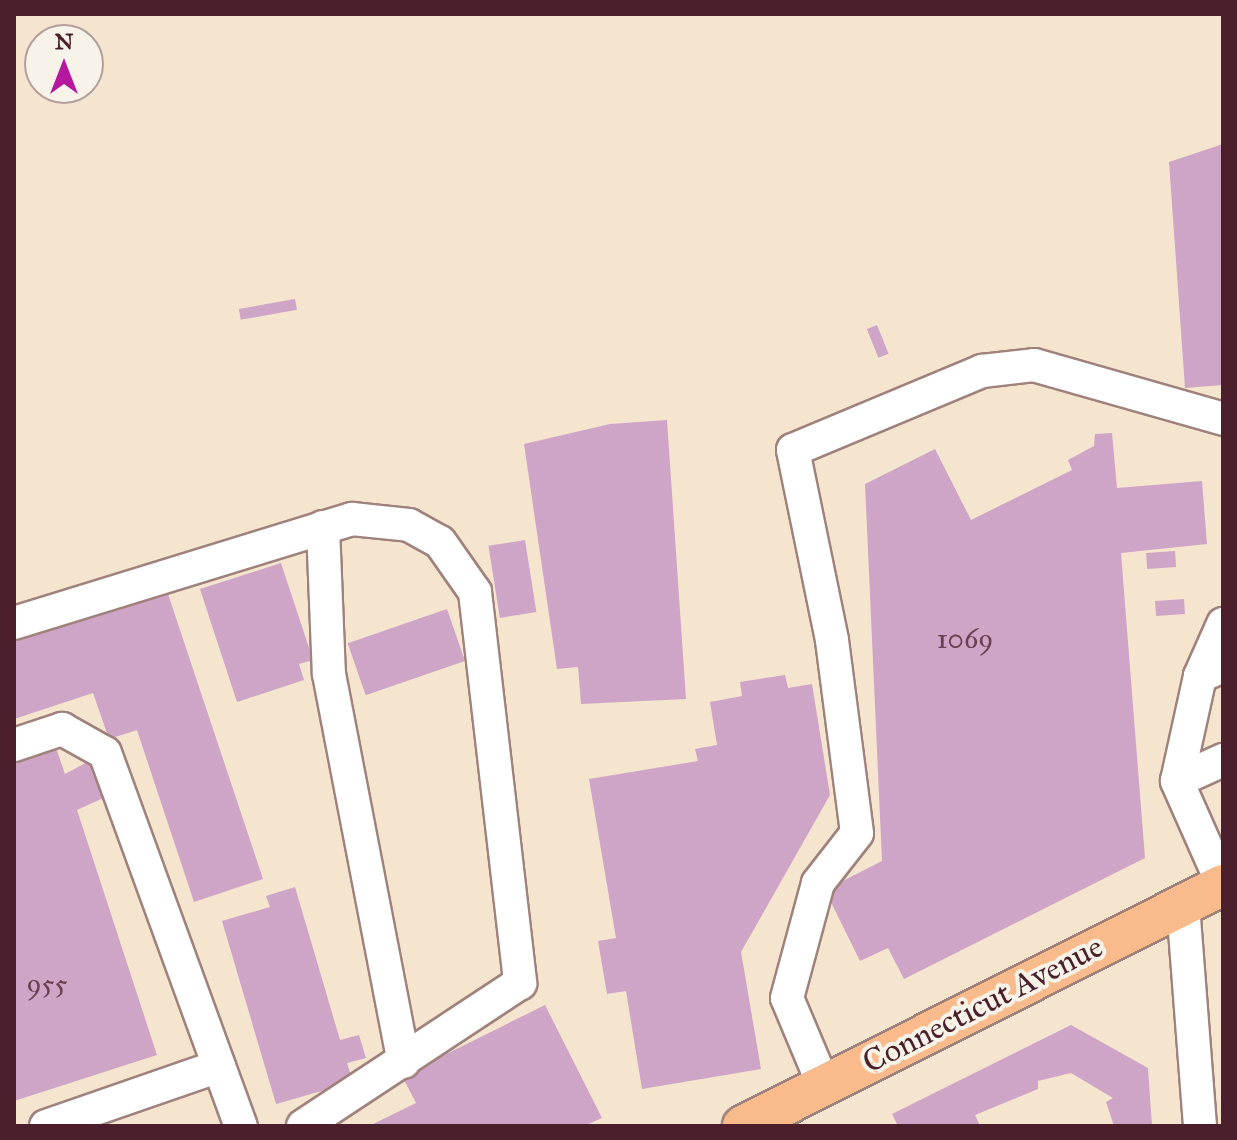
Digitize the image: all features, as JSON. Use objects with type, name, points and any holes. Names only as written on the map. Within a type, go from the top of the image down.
[{"type":"main road","name":"Connecticut Avenue","points":[[743,1126],[1223,885]]},
{"type":"street","points":[[824,1086],[787,998],[818,883],[857,833],[832,640],[793,450],[982,371],[1034,365],[1223,419]]},
{"type":"street","points":[[14,623],[352,519],[409,525],[440,542],[475,592],[520,983],[303,1126]]},
{"type":"street","points":[[323,527],[329,674],[404,1062]]},
{"type":"street","points":[[1223,624],[1177,781],[1223,885]]},
{"type":"street","points":[[14,745],[62,729],[105,753],[241,1126]]},
{"type":"street","points":[[1177,781],[1223,760]]},
{"type":"street","points":[[1183,905],[1200,1126]]},
{"type":"street","points":[[46,1126],[219,1066]]},
{"type":"building","points":[[1223,144],[1223,385],[1185,388],[1169,162]]},
{"type":"building","points":[[295,299],[297,310],[241,320],[239,309]]},
{"type":"building","points":[[877,325],[889,354],[878,358],[867,329]]},
{"type":"building","points":[[667,420],[686,699],[581,704],[578,667],[557,669],[524,444],[610,424]]},
{"type":"building","points":[[1112,433],[1117,488],[1202,481],[1207,544],[1121,553],[1145,858],[904,979],[888,948],[860,961],[825,890],[882,861],[865,484],[935,449],[971,520],[1072,470],[1068,460],[1094,446],[1095,434]]},
{"type":"building","points":[[525,540],[536,612],[500,618],[488,546]]},
{"type":"building","points":[[1175,551],[1176,567],[1147,569],[1146,553]]},
{"type":"building","points":[[281,563],[313,660],[299,664],[304,680],[237,702],[200,589]]},
{"type":"building","points":[[167,591],[263,879],[194,902],[137,730],[109,739],[93,693],[14,719],[14,642]]},
{"type":"building","points":[[1184,599],[1185,614],[1156,616],[1155,601]]},
{"type":"building","points":[[447,609],[465,661],[366,695],[348,643]]},
{"type":"building","points":[[785,675],[788,688],[812,684],[830,795],[741,952],[761,1069],[642,1089],[626,991],[607,994],[598,941],[616,938],[589,779],[698,761],[695,749],[717,745],[710,702],[742,696],[740,682]]},
{"type":"building","points":[[56,748],[65,774],[93,759],[112,794],[77,810],[157,1055],[14,1101],[14,762]]},
{"type":"building","points":[[295,887],[340,1040],[359,1035],[366,1058],[347,1063],[353,1082],[276,1104],[222,921],[270,907],[266,896]]},
{"type":"building","points":[[545,1005],[602,1118],[584,1126],[369,1126],[416,1103],[402,1076]]},
{"type":"building","points":[[1071,1025],[1148,1068],[1152,1126],[1114,1126],[1106,1102],[1113,1098],[1071,1073],[1038,1081],[1038,1089],[975,1115],[980,1126],[898,1126],[892,1114]]}]
